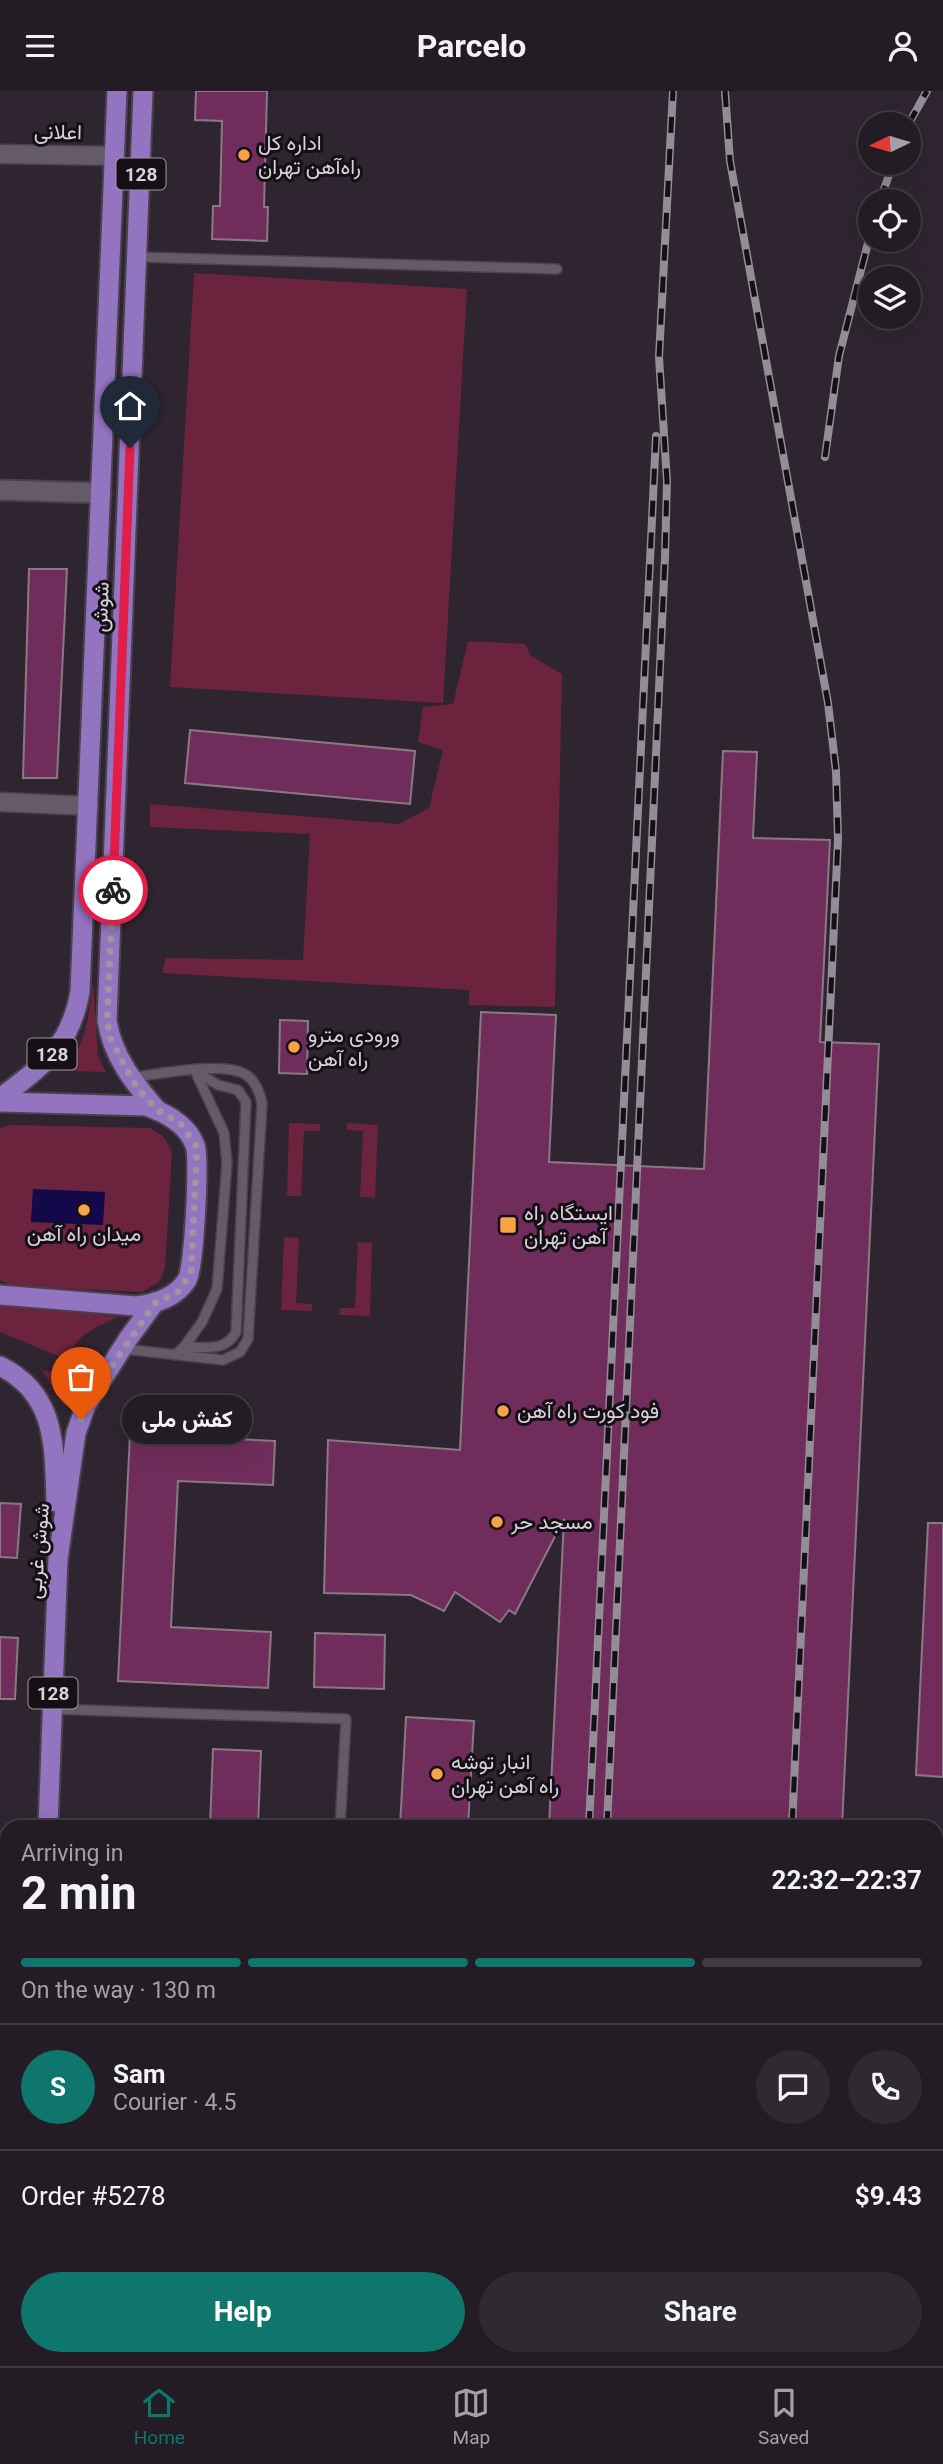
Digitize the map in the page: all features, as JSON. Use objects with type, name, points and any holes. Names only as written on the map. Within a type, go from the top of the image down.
[{"type":"main road","name":"شوش","points":[[0,1100],[47,1062],[68,1031],[76,1013],[80,992],[117,91]]},
{"type":"main road","name":"شوش","points":[[144,91],[107,1021],[111,1040],[131,1078],[157,1110]]},
{"type":"main road","points":[[0,1100],[146,1106],[180,1123],[197,1147],[191,1273],[177,1293],[155,1303],[136,1306],[0,1295]]},
{"type":"main road","name":"شوش غربی","points":[[48,1820],[58,1559],[76,1433],[86,1405],[155,1303]]},
{"type":"main road","points":[[0,1366],[27,1385],[46,1412],[51,1428],[54,1444],[58,1559]]},
{"type":"street","name":"اعلانی","points":[[0,154],[114,156]]},
{"type":"street","points":[[0,489],[101,493]]},
{"type":"street","points":[[0,802],[89,806]]},
{"type":"lane","points":[[138,257],[557,269]]},
{"type":"lane","points":[[122,1349],[223,1360],[240,1352],[248,1339],[262,1104],[261,1094],[243,1073],[208,1069],[131,1078]]},
{"type":"lane","points":[[184,1347],[221,1347],[232,1339],[236,1332],[246,1102],[238,1090],[218,1085],[195,1070]]},
{"type":"lane","points":[[175,1355],[202,1322],[217,1289],[227,1163],[224,1133],[195,1070]]},
{"type":"lane","points":[[52,1709],[346,1719],[340,1820]]},
{"type":"shaded area","points":[[194,273],[467,289],[443,703],[170,687]]},
{"type":"shaded area","points":[[468,641],[525,644],[531,656],[562,674],[555,1007],[469,1005],[469,990],[162,973],[166,958],[303,960],[310,834],[150,827],[150,804],[399,824],[429,808],[443,750],[418,742],[423,707],[453,704]]},
{"type":"shaded area","points":[[93,981],[98,1057],[106,1072],[67,1071],[86,1028]]},
{"type":"shaded area","points":[[289,1123],[320,1124],[320,1131],[304,1131],[301,1196],[287,1196]]},
{"type":"shaded area","points":[[347,1123],[378,1125],[375,1198],[360,1197],[363,1131],[347,1130]]},
{"type":"shaded area","name":"میدان راه آهن","points":[[9,1125],[150,1128],[164,1137],[172,1152],[165,1268],[159,1282],[142,1292],[11,1286],[0,1280],[0,1128]]},
{"type":"shaded area","points":[[33,1189],[105,1192],[103,1225],[31,1222]]},
{"type":"shaded area","points":[[284,1237],[299,1238],[296,1303],[312,1304],[312,1311],[281,1310]]},
{"type":"shaded area","points":[[358,1242],[372,1243],[370,1316],[339,1315],[340,1308],[355,1308]]},
{"type":"shaded area","points":[[0,1303],[118,1317],[81,1338],[75,1344],[68,1360],[0,1332]]},
{"type":"shaded area","points":[[80,1368],[64,1406],[43,1371],[63,1373]]},
{"type":"building","name":"اداره کل راه‌آهن تهران","points":[[196,91],[267,91],[264,207],[268,207],[267,241],[212,239],[213,206],[220,206],[222,121],[195,120]]},
{"type":"building","points":[[29,569],[67,569],[57,778],[23,778]]},
{"type":"building","points":[[190,730],[415,751],[410,804],[185,783]]},
{"type":"building","points":[[723,751],[757,752],[753,838],[830,840],[820,1042],[879,1044],[842,1820],[549,1820],[564,1519],[515,1614],[509,1610],[500,1622],[455,1592],[444,1611],[411,1595],[324,1593],[328,1440],[460,1450],[481,1012],[556,1015],[549,1162],[704,1169]]},
{"type":"building","name":"ورودی مترو راه آهن","points":[[280,1020],[308,1021],[307,1074],[279,1073]]},
{"type":"building","points":[[130,1434],[275,1441],[273,1485],[178,1481],[171,1627],[271,1632],[268,1688],[118,1681]]},
{"type":"building","points":[[0,1503],[21,1504],[17,1558],[0,1557]]},
{"type":"building","points":[[928,1523],[943,1523],[943,1777],[916,1775]]},
{"type":"building","points":[[315,1633],[385,1635],[384,1689],[314,1687]]},
{"type":"building","points":[[0,1637],[18,1638],[15,1699],[0,1699]]},
{"type":"building","name":"انبار توشه راه آهن تهران","points":[[406,1717],[474,1721],[468,1820],[400,1820]]},
{"type":"building","points":[[213,1749],[261,1751],[258,1820],[210,1820]]},
{"type":"railway","points":[[607,1820],[665,557],[667,481],[659,357],[673,91]]},
{"type":"railway","points":[[725,91],[730,161],[828,703],[836,771],[838,839],[792,1820]]},
{"type":"railway","points":[[915,112],[927,91]]},
{"type":"railway","points":[[884,189],[889,175]]},
{"type":"railway","points":[[825,457],[839,356],[866,252]]},
{"type":"railway","points":[[589,1820],[656,436]]},
{"type":"way so far","points":[[81,1419],[98,1386],[155,1303],[177,1293],[191,1273],[197,1147],[180,1123],[157,1110],[136,1086],[111,1040],[107,1021],[113,890]]},
{"type":"place","name":"اداره کل راه‌آهن تهران","points":[[244,155]]},
{"type":"place","name":"ورودی مترو راه آهن","points":[[294,1047]]},
{"type":"place","name":"میدان راه آهن","points":[[84,1210]]},
{"type":"place","name":"ایستگاه راه آهن تهران","points":[[508,1225]]},
{"type":"place","name":"فود کورت راه آهن","points":[[503,1411]]},
{"type":"place","name":"کفش ملی","points":[[81,1419]]},
{"type":"place","name":"مسجد حر","points":[[497,1522]]},
{"type":"place","name":"انبار توشه راه آهن تهران","points":[[437,1774]]},
{"type":"route","points":[[113,890],[130,448]]}]
